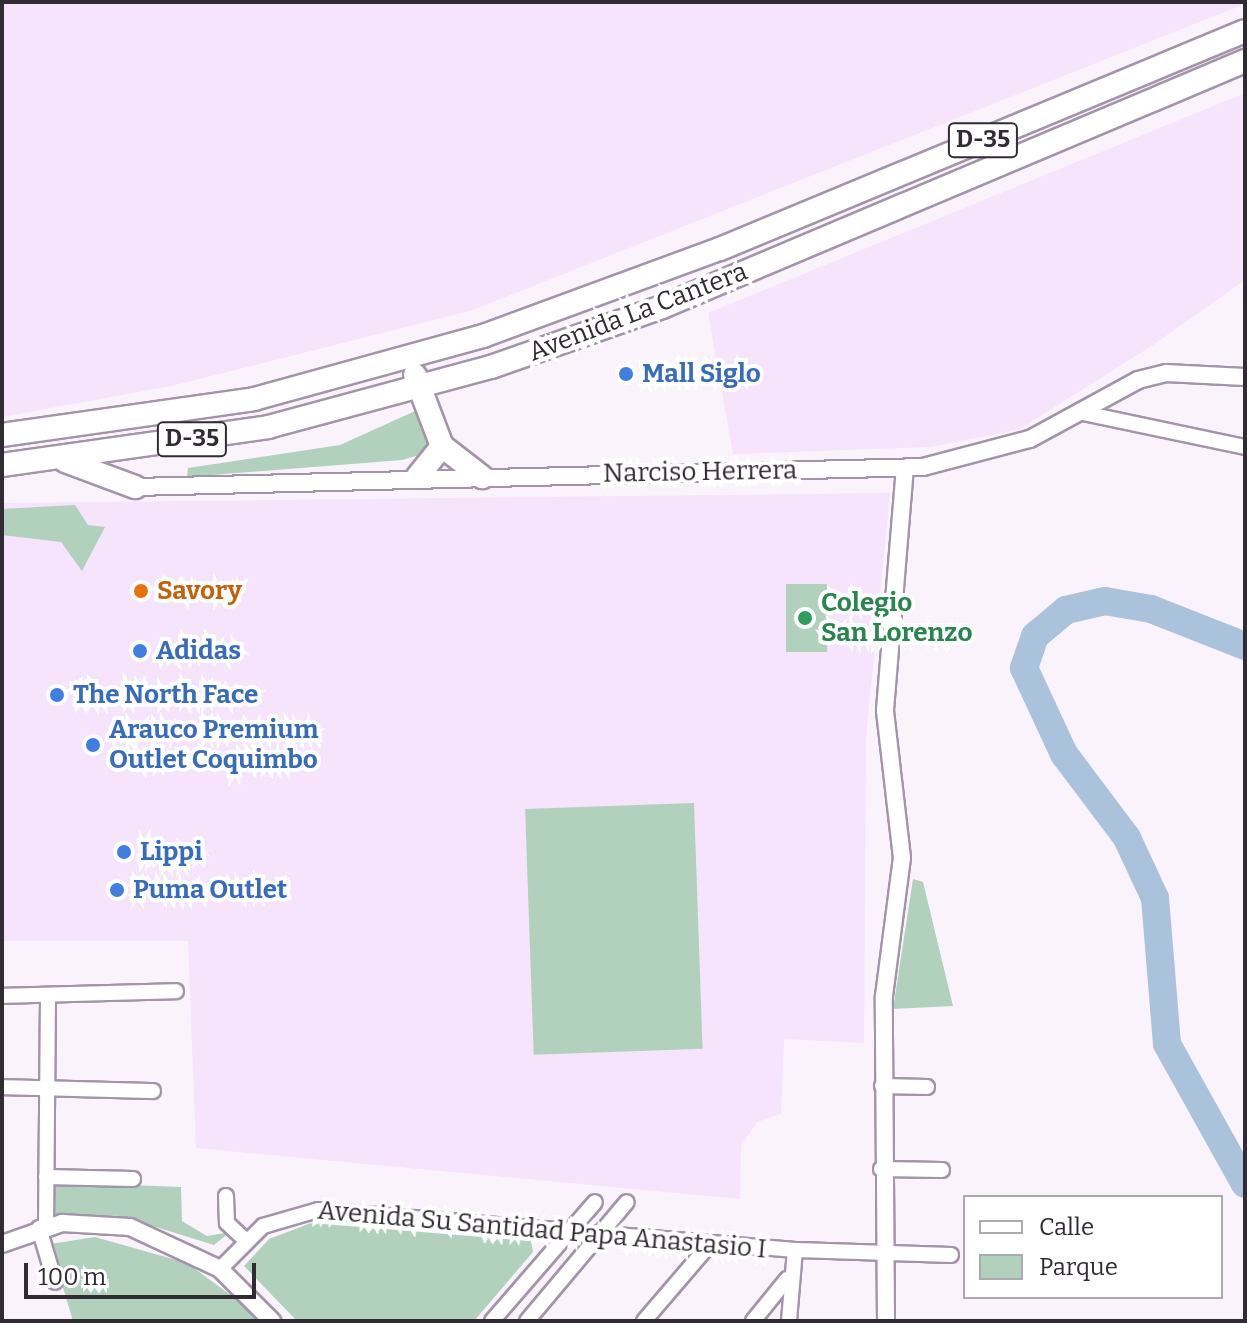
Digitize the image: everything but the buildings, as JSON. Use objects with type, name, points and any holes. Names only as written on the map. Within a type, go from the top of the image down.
[{"type":"highway","name":"Avenida La Cantera","points":[[2,435],[121,421],[404,361],[642,281],[1245,31]]},
{"type":"highway","name":"Avenida La Cantera","points":[[2,465],[268,427],[424,387],[662,307],[1245,61]]},
{"type":"highway","points":[[404,361],[424,387],[442,446],[482,477]]},
{"type":"highway","points":[[121,421],[115,451],[122,476],[135,487]]},
{"type":"highway","points":[[418,476],[442,446]]},
{"type":"highway","points":[[56,459],[135,487]]},
{"type":"street","name":"Narciso Herrera","points":[[135,487],[418,476],[905,468],[1004,450],[1152,376],[1245,377]]},
{"type":"street","points":[[1079,412],[1245,447]]},
{"type":"street","points":[[886,1321],[881,1169],[884,996],[902,858],[885,710],[905,468]]},
{"type":"street","points":[[2,996],[176,991]]},
{"type":"street","points":[[48,997],[46,1177],[42,1227],[55,1282]]},
{"type":"street","points":[[882,1086],[927,1087]]},
{"type":"street","points":[[2,1087],[153,1091]]},
{"type":"street","points":[[881,1169],[942,1170]]},
{"type":"street","points":[[46,1177],[133,1179]]},
{"type":"street","points":[[226,1196],[227,1223],[244,1239]]},
{"type":"street","points":[[492,1321],[595,1202]]},
{"type":"street","points":[[527,1321],[627,1202]]},
{"type":"street","name":"Avenida Su Santidad Papa Anastasio I","points":[[220,1269],[244,1239],[273,1221],[318,1210],[710,1244],[951,1255]]},
{"type":"street","points":[[2,1244],[42,1227],[115,1223],[220,1269],[272,1321]]},
{"type":"street","points":[[644,1321],[710,1244]]},
{"type":"street","points":[[789,1321],[787,1279],[795,1250]]},
{"type":"street","points":[[753,1321],[787,1279]]},
{"type":"shaded area","points":[[2,2],[1245,4],[470,311],[171,386],[2,417]]},
{"type":"shaded area","points":[[1245,93],[1245,280],[1153,345],[1020,429],[931,447],[733,454],[708,313]]},
{"type":"shaded area","points":[[890,493],[866,738],[864,1043],[784,1039],[781,1114],[757,1122],[741,1146],[740,1199],[196,1148],[188,941],[2,941],[2,503]]},
{"type":"green space","points":[[424,407],[434,451],[402,460],[187,477],[188,468],[340,445]]},
{"type":"green space","points":[[75,505],[88,525],[105,527],[82,571],[61,542],[2,535],[2,509]]},
{"type":"green space","name":"Colegio San Lorenzo","points":[[786,584],[827,584],[827,652],[786,652]]},
{"type":"green space","points":[[694,803],[703,1049],[534,1055],[525,809]]},
{"type":"green space","points":[[913,879],[923,882],[953,1006],[893,1009]]},
{"type":"green space","points":[[54,1182],[181,1187],[182,1221],[207,1236],[230,1232],[214,1245],[120,1216],[52,1214]]},
{"type":"green space","points":[[311,1223],[531,1241],[533,1252],[474,1321],[297,1321],[244,1266],[269,1239]]},
{"type":"green space","points":[[95,1237],[187,1263],[266,1321],[73,1321],[50,1244]]},
{"type":"waterway","points":[[1245,646],[1151,609],[1105,601],[1066,610],[1035,636],[1024,668],[1064,754],[1127,838],[1155,898],[1167,1044],[1245,1184]]},
{"type":"place","name":"Mall Siglo","points":[[626,374]]},
{"type":"place","name":"Savory","points":[[141,591]]},
{"type":"place","name":"Colegio San Lorenzo","points":[[805,618]]},
{"type":"place","name":"Adidas","points":[[140,651]]},
{"type":"place","name":"The North Face","points":[[57,695]]},
{"type":"place","name":"Arauco Premium Outlet Coquimbo","points":[[93,745]]},
{"type":"place","name":"Lippi","points":[[124,852]]},
{"type":"place","name":"Puma Outlet","points":[[117,890]]}]
